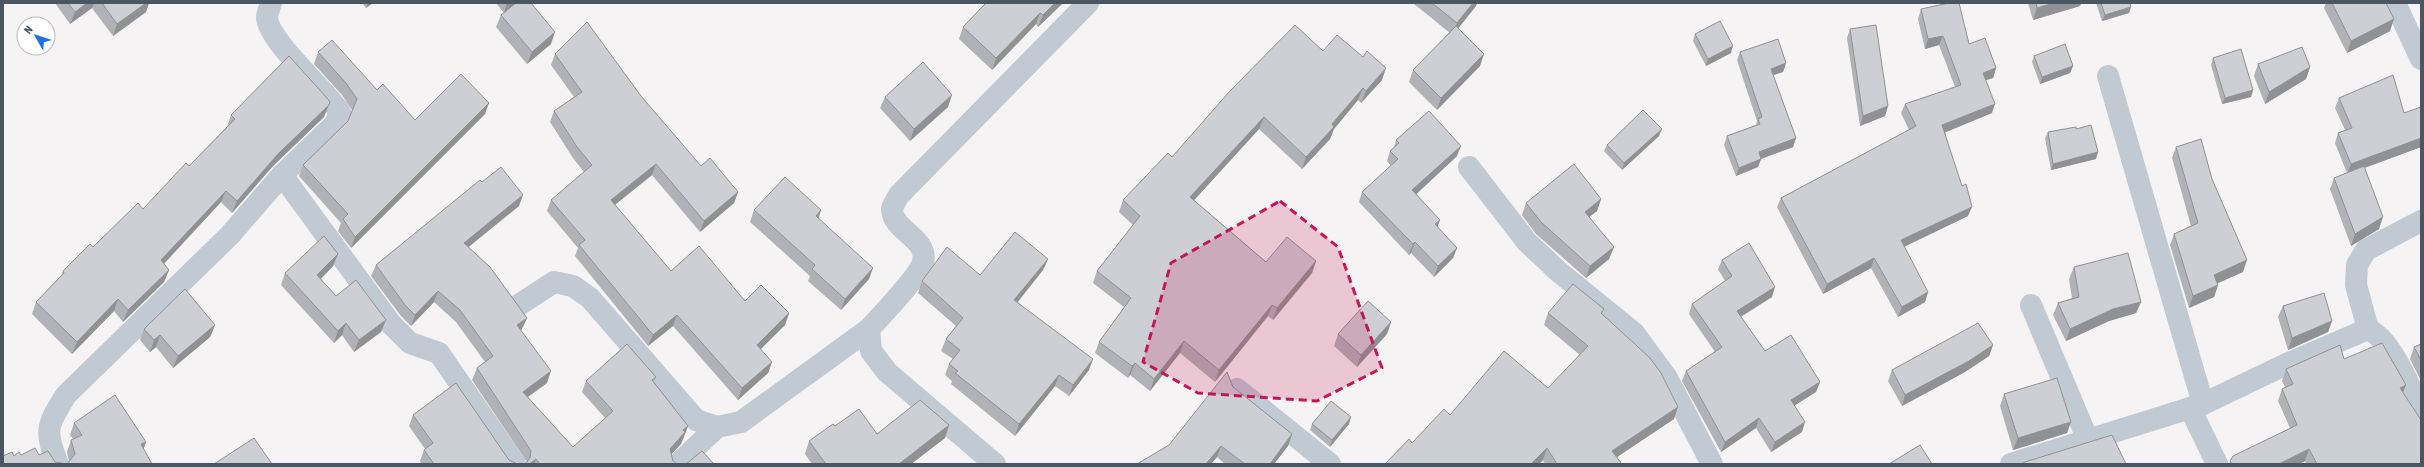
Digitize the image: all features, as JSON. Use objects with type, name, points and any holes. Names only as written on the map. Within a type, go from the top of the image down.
[{"type":"street","points":[[58,464],[48,441],[51,419],[66,395],[230,235],[282,175],[335,124],[340,112],[331,99],[272,35],[267,17],[271,3]]},
{"type":"street","points":[[519,305],[554,282],[573,286],[590,298],[696,420],[718,427],[741,422],[869,329],[898,297],[923,264],[924,254],[920,246],[894,218],[892,208],[899,195],[1088,3]]},
{"type":"street","points":[[2395,3],[2421,59]]},
{"type":"street","points":[[2108,76],[2196,406],[2217,464]]},
{"type":"street","points":[[1469,167],[1527,242],[1559,272],[1634,333],[1667,378],[1712,464]]},
{"type":"street","points":[[282,175],[391,324],[410,343],[439,353],[514,464]]},
{"type":"street","points":[[2368,329],[2356,285],[2358,265],[2366,250],[2421,221]]},
{"type":"street","points":[[2031,305],[2088,440]]},
{"type":"street","points":[[869,329],[871,350],[887,372],[995,464]]},
{"type":"street","points":[[2019,462],[2196,406],[2291,362],[2368,329],[2377,333],[2385,342],[2421,408]]},
{"type":"street","points":[[1237,389],[1330,464]]},
{"type":"street","points":[[678,464],[718,427]]},
{"type":"highlighted area","points":[[1280,201],[1338,247],[1382,368],[1317,401],[1198,393],[1143,362],[1171,263]]},
{"type":"building","points":[[68,3],[87,3],[75,12]]},
{"type":"building","points":[[102,3],[146,3],[117,24]]},
{"type":"building","points":[[516,3],[531,3],[555,32],[532,52],[501,15]]},
{"type":"building","points":[[986,3],[1055,3],[1043,15],[1040,13],[996,58],[963,27]]},
{"type":"building","points":[[1432,3],[1473,3],[1457,23]]},
{"type":"building","points":[[1949,3],[1959,3],[1969,44],[1985,38],[1996,68],[1983,73],[1995,104],[1942,125],[1962,186],[1966,184],[1972,207],[1901,240],[1928,292],[1902,307],[1874,258],[1827,284],[1781,198],[1916,126],[1905,104],[1961,85],[1943,36],[1928,39],[1921,9]]},
{"type":"building","points":[[2036,3],[2054,3],[2037,8]]},
{"type":"building","points":[[2101,3],[2130,3],[2131,7],[2105,15]]},
{"type":"building","points":[[2332,3],[2386,3],[2394,19],[2351,41]]},
{"type":"building","points":[[1720,21],[1733,46],[1708,59],[1695,34]]},
{"type":"building","points":[[587,22],[641,96],[701,166],[710,158],[738,192],[704,221],[656,164],[611,200],[671,271],[699,246],[745,301],[761,285],[789,313],[757,345],[772,362],[742,388],[677,315],[653,335],[579,245],[585,240],[551,200],[592,165],[577,147],[554,111],[582,92],[555,54]]},
{"type":"building","points":[[1295,25],[1323,51],[1337,35],[1363,57],[1367,51],[1386,68],[1366,91],[1363,88],[1332,124],[1334,127],[1306,157],[1264,117],[1190,197],[1266,262],[1287,237],[1316,261],[1277,308],[1272,305],[1219,370],[1184,341],[1154,379],[1135,363],[1132,366],[1099,342],[1131,298],[1097,271],[1140,216],[1123,200],[1168,153],[1172,157],[1229,92]]},
{"type":"building","points":[[1876,25],[1888,106],[1863,116],[1850,29]]},
{"type":"building","points":[[1456,26],[1484,54],[1441,98],[1413,70]]},
{"type":"building","points":[[1778,39],[1786,63],[1771,69],[1796,138],[1759,152],[1761,159],[1739,168],[1727,136],[1760,124],[1758,119],[1762,117],[1740,52]]},
{"type":"building","points":[[332,40],[377,90],[383,84],[415,120],[461,74],[489,103],[355,237],[343,219],[348,214],[303,165],[348,121],[357,99],[346,83],[318,52]]},
{"type":"building","points":[[2065,44],[2073,66],[2042,77],[2034,56]]},
{"type":"building","points":[[2302,47],[2310,67],[2269,92],[2258,64]]},
{"type":"building","points":[[2241,49],[2253,90],[2225,98],[2213,58]]},
{"type":"building","points":[[289,56],[327,98],[330,102],[329,105],[278,154],[237,201],[226,191],[161,260],[169,270],[128,310],[118,299],[77,342],[36,302],[64,273],[63,271],[90,244],[93,247],[138,203],[143,209],[186,163],[189,166],[235,119],[231,115]]},
{"type":"building","points":[[923,62],[952,95],[914,129],[885,97]]},
{"type":"building","points":[[2393,75],[2404,113],[2421,107],[2421,138],[2351,164],[2338,133],[2352,128],[2339,98]]},
{"type":"building","points":[[1643,110],[1662,129],[1624,163],[1607,145]]},
{"type":"building","points":[[1429,111],[1461,146],[1412,190],[1440,220],[1435,224],[1457,248],[1438,266],[1415,242],[1413,244],[1362,192],[1398,159],[1390,151],[1399,143],[1396,140]]},
{"type":"building","points":[[2091,125],[2098,152],[2053,164],[2048,132],[2076,127],[2076,129]]},
{"type":"building","points":[[2201,139],[2212,179],[2247,260],[2214,275],[2218,285],[2193,296],[2174,234],[2198,223],[2176,147]]},
{"type":"building","points":[[1574,164],[1601,199],[1585,212],[1614,247],[1590,266],[1541,222],[1526,203]]},
{"type":"building","points":[[2364,166],[2383,217],[2355,234],[2334,178]]},
{"type":"building","points":[[501,167],[523,195],[464,243],[490,267],[527,318],[517,325],[551,371],[523,392],[573,447],[613,411],[586,381],[627,344],[656,377],[652,380],[688,426],[683,430],[685,432],[670,449],[673,461],[677,464],[540,464],[536,459],[529,464],[523,464],[530,458],[531,451],[477,368],[493,356],[460,310],[438,291],[415,315],[405,305],[376,265],[480,180],[482,182]]},
{"type":"building","points":[[785,177],[821,210],[816,216],[873,268],[845,299],[812,269],[815,265],[754,210]]},
{"type":"building","points":[[1015,232],[1048,259],[1014,300],[1093,359],[1073,385],[1059,375],[1019,424],[955,373],[958,371],[949,364],[960,350],[946,339],[963,318],[922,281],[947,247],[980,275]]},
{"type":"building","points":[[324,236],[338,254],[317,275],[336,296],[356,280],[386,320],[359,340],[346,323],[338,331],[285,273]]},
{"type":"building","points":[[1749,243],[1775,287],[1737,311],[1765,351],[1791,335],[1820,382],[1791,400],[1805,422],[1775,442],[1759,418],[1725,442],[1686,371],[1722,347],[1692,304],[1732,276],[1722,260]]},
{"type":"building","points":[[2128,253],[2141,302],[2113,309],[2070,329],[2058,303],[2079,297],[2074,267]]},
{"type":"building","points":[[1573,284],[1604,309],[1601,313],[1650,358],[1661,373],[1678,407],[1612,451],[1622,464],[1557,464],[1547,448],[1531,464],[1385,464],[1409,439],[1412,443],[1444,409],[1450,415],[1504,351],[1548,388],[1588,346],[1548,313]]},
{"type":"building","points":[[185,289],[215,325],[178,356],[160,335],[154,340],[144,329]]},
{"type":"building","points":[[2324,293],[2332,321],[2292,338],[2283,306]]},
{"type":"building","points":[[1368,301],[1391,322],[1361,355],[1338,334]]},
{"type":"building","points":[[1978,323],[1993,345],[1969,361],[1905,395],[1892,370]]},
{"type":"building","points":[[2382,343],[2406,385],[2400,388],[2421,420],[2421,464],[2317,464],[2309,449],[2279,464],[2232,464],[2230,461],[2233,456],[2297,425],[2282,389],[2293,384],[2286,369],[2340,345],[2344,359]]},
{"type":"building","points":[[2421,344],[2421,360],[2414,347]]},
{"type":"building","points":[[1227,372],[1233,387],[1292,434],[1270,464],[1245,464],[1221,446],[1206,464],[1137,464],[1169,445]]},
{"type":"building","points":[[2057,378],[2071,422],[2018,438],[2004,394]]},
{"type":"building","points":[[456,383],[509,460],[517,464],[434,464],[424,450],[433,443],[413,415]]},
{"type":"building","points":[[115,395],[146,442],[141,444],[152,464],[67,464],[75,454],[71,440],[82,435],[74,423]]},
{"type":"building","points":[[920,400],[949,425],[899,464],[826,464],[809,441],[833,424],[835,426],[859,409],[877,434]]},
{"type":"building","points":[[1331,401],[1351,417],[1332,440],[1312,424]]},
{"type":"building","points":[[2112,435],[2126,464],[2021,464],[2025,462]]},
{"type":"building","points":[[254,438],[272,464],[214,464]]},
{"type":"building","points":[[1920,445],[1932,464],[1889,464]]},
{"type":"building","points":[[35,448],[39,455],[48,451],[55,462],[67,464],[3,464],[3,456],[12,452],[14,456],[19,452],[21,455]]},
{"type":"building","points":[[702,451],[714,464],[686,464]]}]
